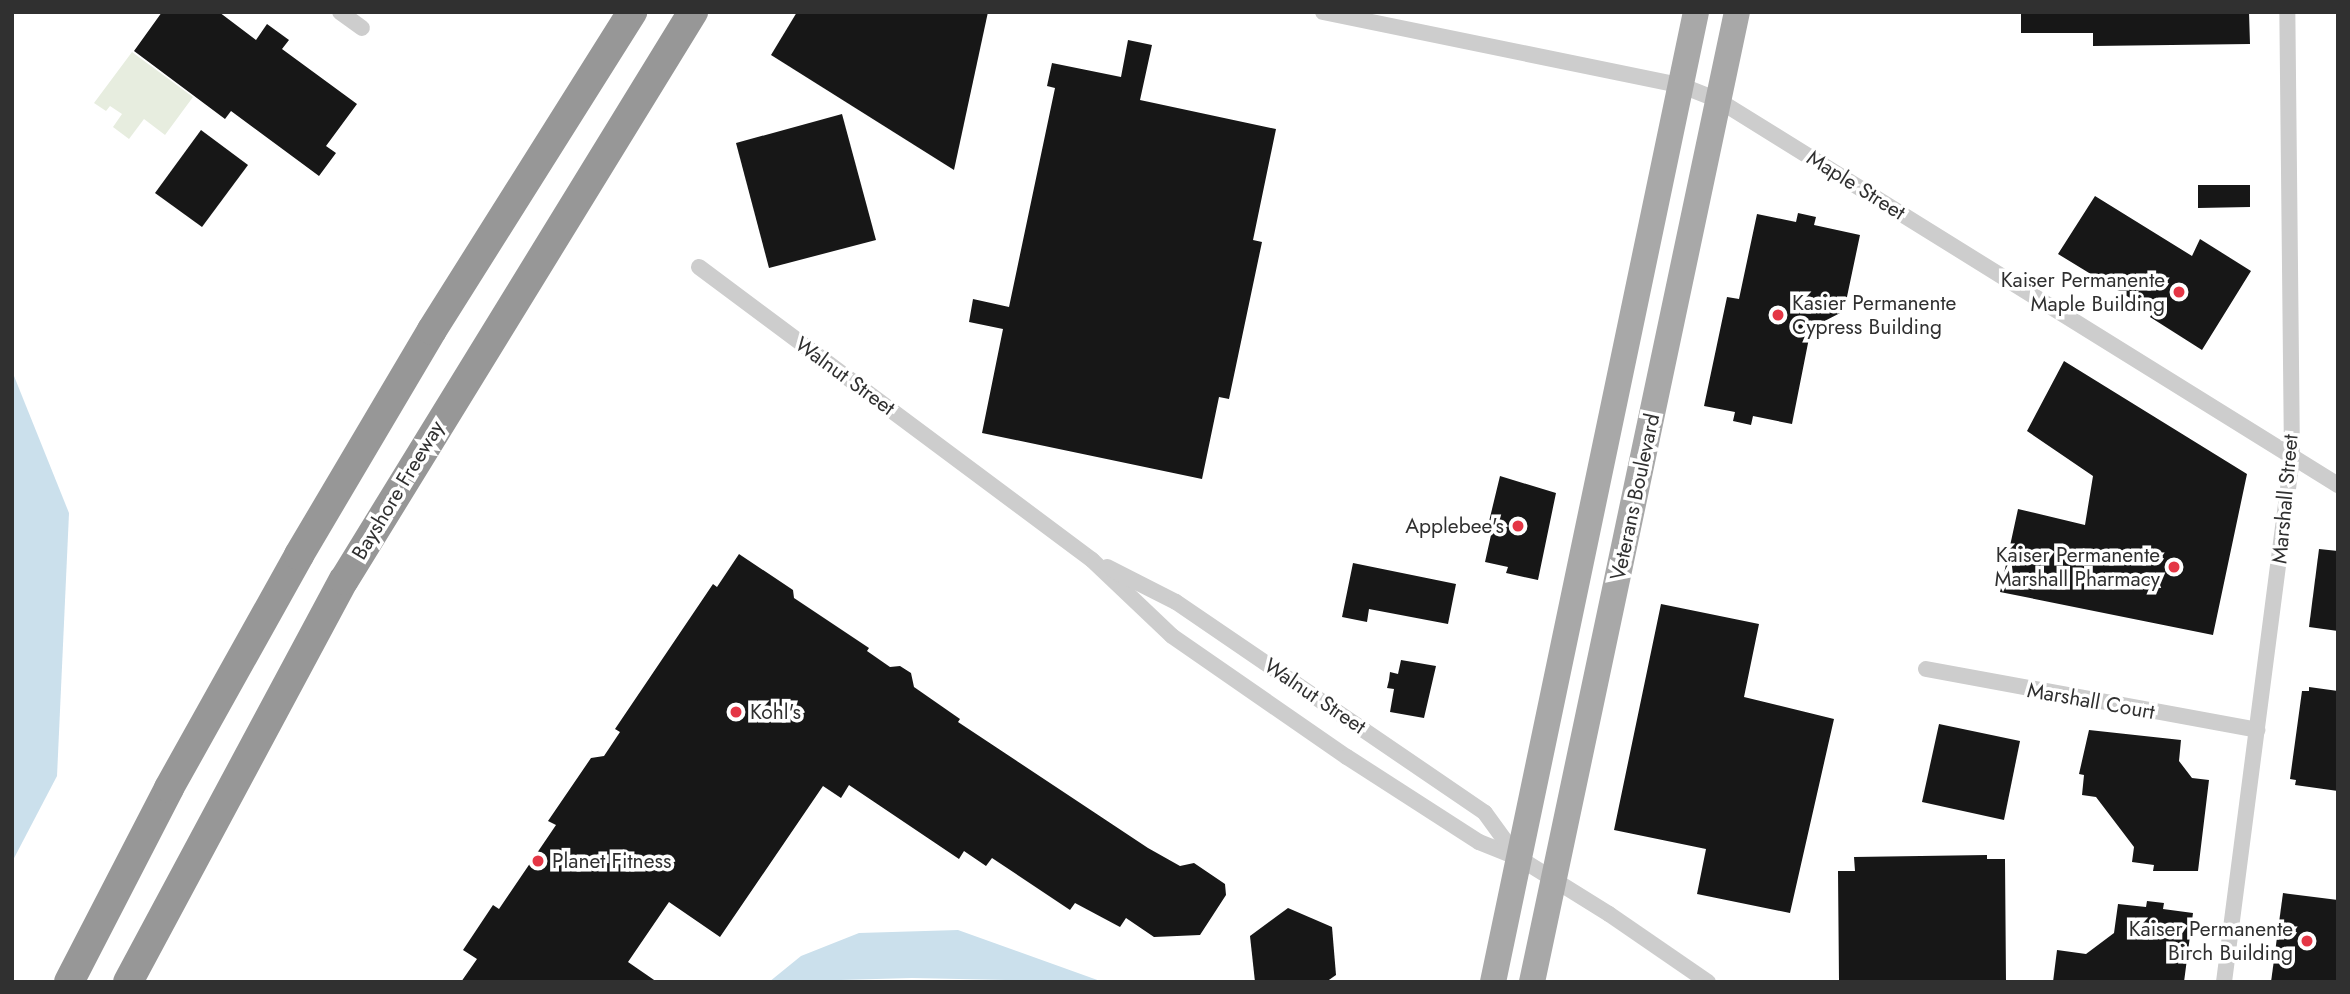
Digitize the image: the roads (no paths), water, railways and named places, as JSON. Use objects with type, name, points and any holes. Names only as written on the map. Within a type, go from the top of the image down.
[{"type":"highway","points":[[69,982],[227,681],[305,544],[432,330],[632,12]]},
{"type":"highway","name":"Bayshore Freeway","points":[[128,982],[344,580],[694,12]]},
{"type":"main road","name":"Veterans Boulevard","points":[[1493,982],[1696,12]]},
{"type":"main road","name":"Veterans Boulevard","points":[[1532,982],[1737,12]]},
{"type":"street","points":[[340,12],[362,28]]},
{"type":"street","name":"Maple Street","points":[[1323,12],[1377,18],[1680,85],[1718,100],[2338,485]]},
{"type":"street","name":"Marshall Street","points":[[2224,982],[2292,458],[2287,12]]},
{"type":"street","name":"Walnut Street","points":[[699,267],[1092,560],[1172,636],[1457,828],[1519,859],[1708,982]]},
{"type":"street","name":"Walnut Street","points":[[1092,560],[1176,602],[1475,806],[1519,859]]},
{"type":"street","name":"Marshall Court","points":[[1926,668],[2257,730]]},
{"type":"water","points":[[12,371],[69,513],[57,776],[12,862]]},
{"type":"water","points":[[958,930],[1103,982],[912,978],[769,982],[801,956],[859,933]]},
{"type":"place","name":"Kaiser Permanente Maple Building","points":[[2179,292]]},
{"type":"place","name":"Kasier Permanente Cypress Building","points":[[1778,315]]},
{"type":"place","name":"Applebee's","points":[[1518,526]]},
{"type":"place","name":"Kaiser Permanente Marshall Pharmacy","points":[[2174,567]]},
{"type":"place","name":"Kohl's","points":[[736,712]]},
{"type":"place","name":"Planet Fitness","points":[[538,861]]},
{"type":"place","name":"Kaiser Permanente Birch Building","points":[[2307,941]]}]
